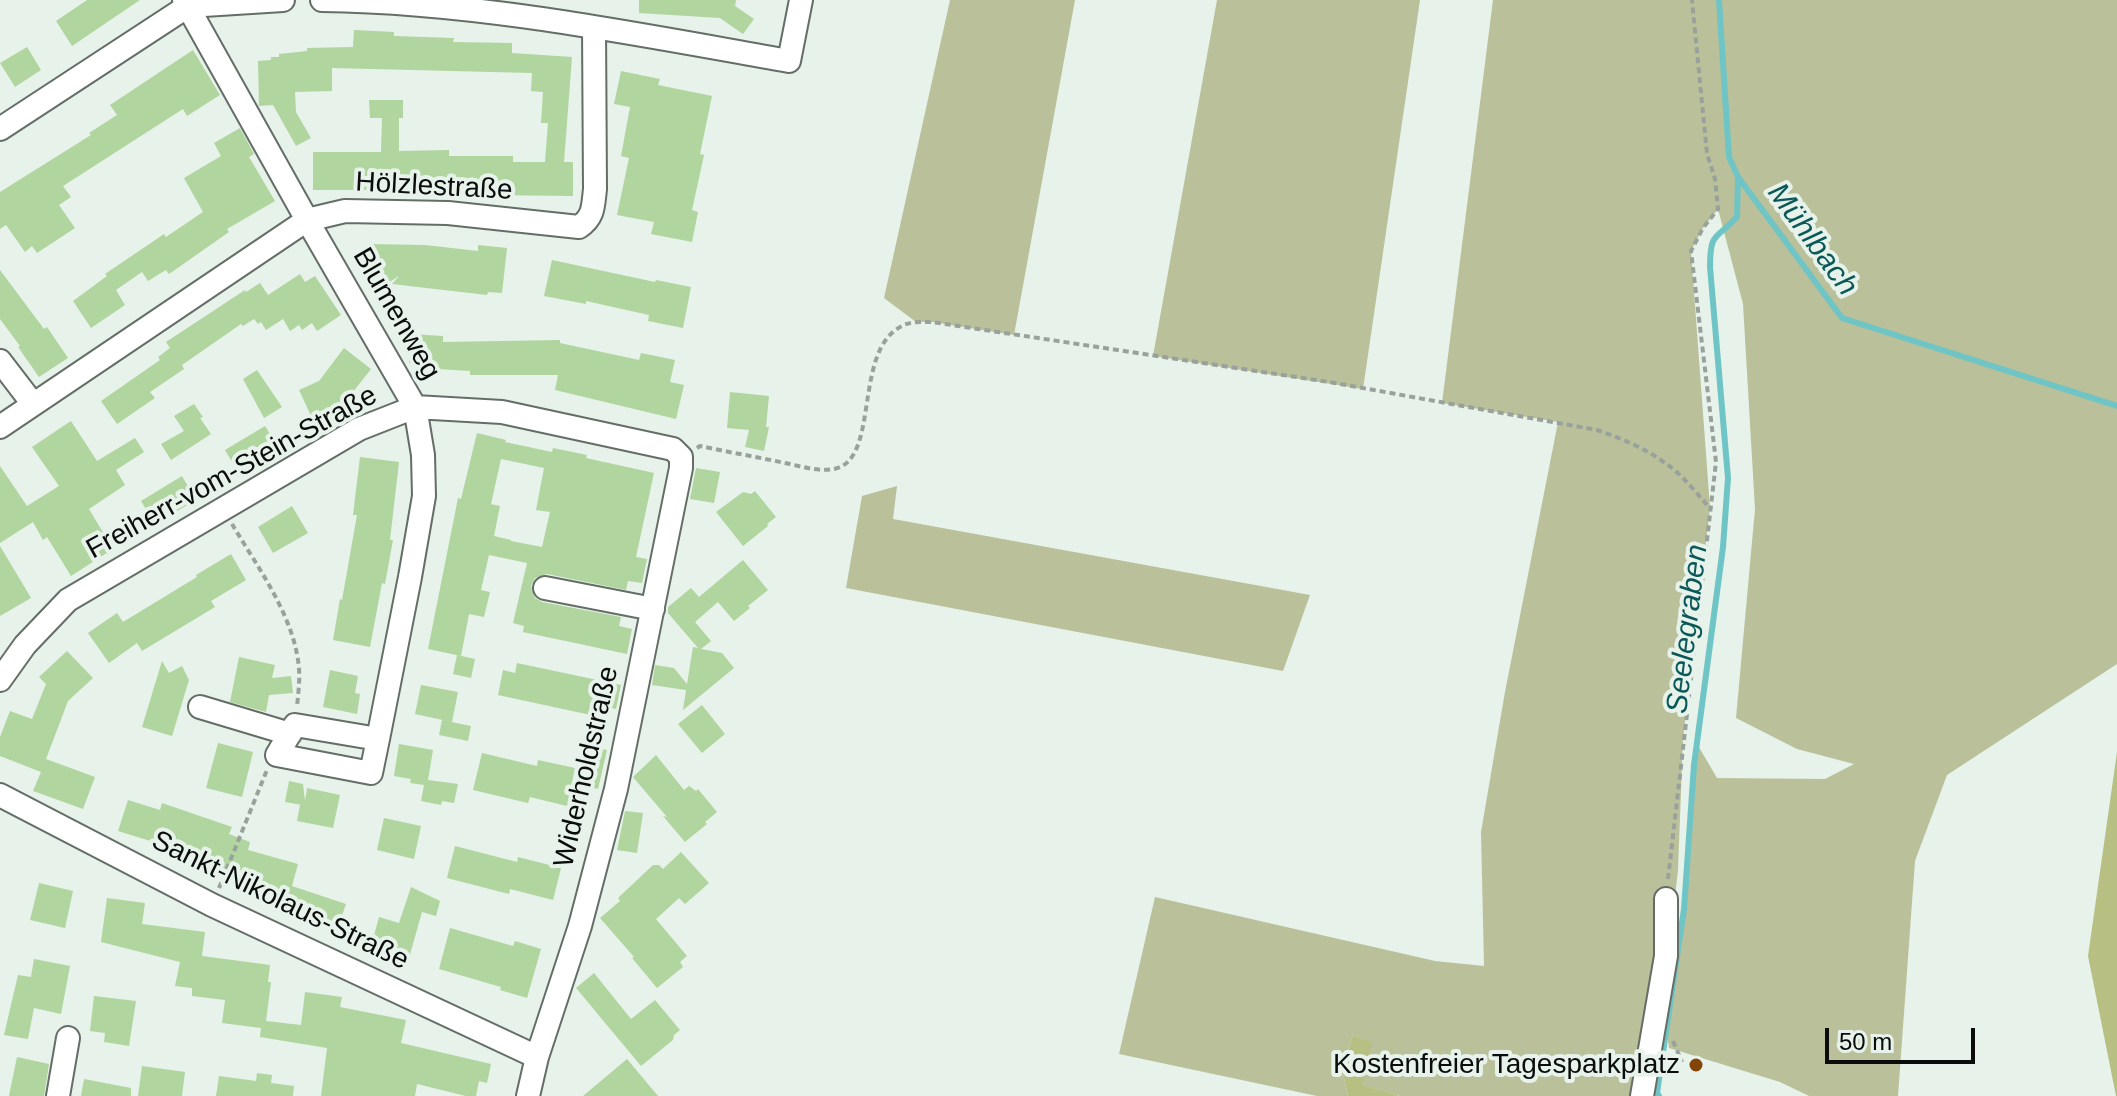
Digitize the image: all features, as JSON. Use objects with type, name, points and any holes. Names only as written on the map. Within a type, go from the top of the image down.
[{"type":"street","points":[[0,129],[186,3],[283,0]]},
{"type":"street","points":[[322,0],[432,6],[594,27],[789,61],[801,0]]},
{"type":"street","name":"Blumenweg","points":[[186,3],[415,407],[423,455],[424,496],[371,773],[277,755]]},
{"type":"street","name":"Hölzlestraße","points":[[0,427],[307,220],[345,211],[448,213],[579,227],[588,221],[595,189],[594,27]]},
{"type":"street","points":[[0,361],[33,404]]},
{"type":"street","name":"Freiherr-vom-Stein-Straße","points":[[0,680],[25,645],[68,600],[359,429],[415,407],[502,412],[677,453]]},
{"type":"street","name":"Widerholdstraße","points":[[528,1096],[537,1057],[580,926],[616,789],[681,468],[677,453]]},
{"type":"street","points":[[545,588],[653,609]]},
{"type":"street","points":[[200,707],[292,730],[378,739]]},
{"type":"street","points":[[277,755],[292,730]]},
{"type":"street","name":"Sankt-Nikolaus-Straße","points":[[0,795],[212,905],[537,1057]]},
{"type":"street","points":[[1642,1096],[1666,956],[1666,899]]},
{"type":"street","points":[[58,1096],[68,1038]]},
{"type":"path","points":[[1666,899],[1716,462],[1691,251],[1718,209],[1715,179],[1707,154],[1692,0]]},
{"type":"path","points":[[677,453],[700,446],[816,469],[837,469],[851,459],[859,444],[870,382],[880,348],[890,334],[902,325],[932,322],[1329,382],[1597,430],[1666,463],[1710,508]]},
{"type":"path","points":[[223,508],[279,605],[292,635],[300,670],[292,730]]},
{"type":"path","points":[[212,905],[273,756],[277,755]]},
{"type":"path","points":[[1673,1041],[1682,1062]]},
{"type":"green space","points":[[950,0],[1075,0],[1014,335],[916,322],[884,298]]},
{"type":"green space","points":[[1217,0],[1420,0],[1363,389],[1153,356]]},
{"type":"green space","points":[[1493,0],[2117,0],[2117,664],[1947,775],[1915,861],[1898,1096],[1809,1096],[1780,1082],[1669,1048],[1666,1024],[1684,909],[1696,742],[1717,778],[1825,779],[1854,764],[1797,749],[1736,718],[1755,509],[1743,304],[1718,209],[1691,251],[1710,508],[1683,739],[1678,870],[1662,1009],[1646,1096],[1400,1096],[1361,1085],[1371,1042],[1353,1035],[1342,1069],[1348,1096],[1317,1096],[1119,1054],[1155,897],[1435,961],[1484,966],[1481,832],[1558,422],[1442,403]]},
{"type":"green space","points":[[897,486],[893,519],[1310,595],[1283,671],[846,588],[862,496]]},
{"type":"green space","points":[[2117,752],[2117,1096],[2116,1096],[2088,956]]},
{"type":"green space","points":[[1353,1035],[1372,1042],[1362,1085],[1400,1096],[1348,1096],[1342,1069]]},
{"type":"building","points":[[87,0],[140,0],[72,46],[56,21]]},
{"type":"building","points":[[639,0],[736,0],[735,6],[754,19],[743,34],[720,18],[639,13]]},
{"type":"building","points":[[354,30],[394,32],[394,36],[454,38],[453,42],[512,43],[512,53],[572,57],[564,162],[573,162],[573,196],[487,195],[475,193],[475,190],[455,190],[456,183],[390,183],[390,190],[313,190],[313,152],[381,152],[382,118],[370,118],[369,100],[403,100],[403,118],[399,118],[399,151],[449,150],[449,156],[513,156],[513,162],[545,162],[548,123],[541,123],[543,92],[531,91],[532,73],[332,68],[332,91],[295,92],[296,112],[311,138],[296,146],[273,105],[259,106],[258,61],[271,60],[279,54],[307,51],[307,48],[353,47]]},
{"type":"building","points":[[27,47],[41,70],[15,87],[0,63]]},
{"type":"building","points":[[193,50],[220,95],[187,116],[183,109],[63,186],[71,197],[59,205],[75,228],[37,253],[32,246],[25,252],[6,225],[0,229],[0,192],[91,135],[89,133],[117,115],[110,105]]},
{"type":"building","points":[[621,71],[660,79],[658,85],[712,96],[692,210],[698,212],[692,242],[651,234],[654,222],[617,215],[629,158],[621,156],[630,107],[614,104]]},
{"type":"building","points":[[240,128],[254,154],[249,157],[275,201],[227,229],[229,232],[169,274],[166,270],[148,281],[142,272],[116,290],[125,305],[91,328],[73,301],[107,276],[105,274],[203,212],[184,178],[221,156],[214,143]]},
{"type":"building","points":[[368,244],[425,245],[478,251],[478,245],[507,248],[502,293],[488,292],[487,295],[392,284],[399,276],[372,293],[374,276],[367,276]]},
{"type":"building","points":[[552,260],[691,287],[683,328],[648,321],[649,315],[586,301],[586,304],[544,296]]},
{"type":"building","points":[[0,270],[68,358],[39,377],[0,319]]},
{"type":"building","points":[[300,274],[305,282],[315,276],[341,315],[317,331],[312,323],[302,330],[299,325],[290,331],[283,319],[266,330],[261,322],[258,324],[254,319],[243,326],[241,324],[182,365],[184,369],[150,392],[155,398],[117,424],[101,401],[160,360],[158,357],[170,348],[166,342],[245,290],[260,283],[268,295]]},
{"type":"building","points":[[411,334],[443,336],[443,342],[560,340],[560,343],[639,360],[641,353],[675,360],[670,382],[684,385],[676,419],[555,390],[558,375],[470,375],[470,371],[423,368],[423,364],[409,363]]},
{"type":"building","points":[[344,348],[371,369],[345,402],[312,418],[299,390],[319,381]]},
{"type":"building","points":[[257,370],[282,407],[264,418],[243,379]]},
{"type":"building","points":[[730,392],[769,396],[766,427],[769,427],[764,451],[745,447],[749,430],[727,428]]},
{"type":"building","points":[[194,404],[211,434],[171,460],[161,444],[184,431],[174,416]]},
{"type":"building","points":[[71,421],[97,461],[135,438],[144,452],[116,470],[125,485],[89,509],[113,549],[71,576],[47,537],[43,540],[33,522],[0,543],[0,466],[27,506],[59,486],[32,447]]},
{"type":"building","points":[[265,426],[280,450],[239,474],[225,450]]},
{"type":"building","points":[[477,433],[552,452],[553,448],[587,455],[586,458],[654,473],[636,557],[647,559],[642,583],[628,581],[626,590],[547,574],[535,578],[531,586],[535,598],[542,602],[621,617],[619,626],[632,629],[627,654],[523,632],[524,626],[513,623],[527,563],[489,555],[481,590],[490,592],[484,617],[469,614],[461,656],[428,649],[458,498],[461,499]],"holes":[[[501,459],[544,468],[536,510],[550,512],[542,547],[494,536],[500,506],[491,504]]]},
{"type":"building","points":[[360,457],[399,462],[390,540],[393,540],[370,647],[333,640],[357,515],[353,515]]},
{"type":"building","points":[[696,468],[720,472],[714,503],[690,499]]},
{"type":"building","points":[[182,476],[196,500],[155,524],[141,501]]},
{"type":"building","points":[[755,491],[776,517],[743,546],[716,512],[743,492],[751,494]]},
{"type":"building","points":[[292,506],[308,533],[273,553],[258,527]]},
{"type":"building","points":[[0,546],[31,598],[0,616]]},
{"type":"building","points":[[231,554],[246,580],[211,601],[215,607],[142,651],[137,643],[109,663],[88,633],[117,613],[123,622]]},
{"type":"building","points":[[743,560],[768,590],[734,621],[718,602],[695,622],[711,641],[701,649],[722,653],[734,668],[683,710],[686,690],[652,685],[655,665],[674,668],[687,684],[693,647],[698,648],[668,613],[668,607],[691,588],[699,597]]},
{"type":"building","points":[[67,651],[93,678],[68,701],[46,759],[95,777],[83,809],[33,791],[41,772],[0,756],[0,737],[10,711],[32,719],[46,684],[39,677]]},
{"type":"building","points":[[457,655],[475,659],[471,678],[453,674]]},
{"type":"building","points":[[239,657],[275,665],[272,678],[291,676],[293,693],[269,695],[266,712],[230,702]]},
{"type":"building","points":[[162,661],[169,673],[182,666],[189,680],[172,736],[142,727]]},
{"type":"building","points":[[517,663],[621,685],[616,709],[602,706],[600,717],[498,695],[503,670],[515,673]]},
{"type":"building","points":[[330,670],[358,676],[355,693],[360,694],[357,714],[323,707]]},
{"type":"building","points":[[421,685],[458,692],[452,722],[415,714]]},
{"type":"building","points":[[702,705],[725,734],[702,753],[678,724]]},
{"type":"building","points":[[442,720],[471,726],[468,741],[439,735]]},
{"type":"building","points":[[218,743],[253,752],[242,797],[206,788]]},
{"type":"building","points":[[399,744],[433,750],[428,780],[458,784],[454,803],[442,801],[441,805],[421,801],[424,785],[394,776]]},
{"type":"building","points":[[587,746],[607,750],[598,789],[579,784]]},
{"type":"building","points":[[482,753],[537,766],[538,760],[575,768],[567,806],[530,797],[528,803],[473,790]]},
{"type":"building","points":[[656,755],[684,790],[689,786],[696,791],[698,789],[717,812],[685,842],[633,777]]},
{"type":"building","points":[[289,781],[303,784],[305,801],[307,788],[340,795],[333,828],[297,821],[302,805],[285,802]]},
{"type":"building","points":[[128,800],[160,810],[162,803],[232,827],[229,834],[250,842],[248,850],[298,864],[292,886],[346,904],[336,932],[298,919],[301,910],[233,890],[235,881],[170,858],[173,848],[118,831]]},
{"type":"building","points":[[625,811],[643,813],[637,853],[617,850]]},
{"type":"building","points":[[384,818],[421,826],[414,859],[377,850]]},
{"type":"building","points":[[455,846],[517,862],[518,857],[561,868],[553,900],[510,889],[509,894],[447,878]]},
{"type":"building","points":[[681,852],[709,883],[685,904],[679,898],[656,919],[687,956],[680,962],[683,967],[657,988],[600,918],[653,865],[663,869]]},
{"type":"building","points":[[39,883],[73,891],[65,928],[30,920]]},
{"type":"building","points":[[411,887],[440,901],[436,916],[422,912],[407,965],[369,954],[379,917],[399,923]]},
{"type":"building","points":[[107,898],[145,903],[142,924],[205,932],[202,956],[270,965],[266,1021],[301,1025],[305,992],[342,997],[340,1007],[406,1020],[401,1043],[491,1064],[487,1083],[479,1081],[476,1096],[417,1084],[415,1096],[321,1096],[327,1048],[260,1037],[261,1028],[222,1023],[225,1000],[192,996],[192,988],[175,986],[180,962],[101,942]]},
{"type":"building","points":[[450,928],[513,946],[515,941],[541,949],[527,998],[439,969]]},
{"type":"building","points":[[34,959],[70,966],[61,1014],[34,1008],[28,1039],[4,1035],[18,975],[31,977]]},
{"type":"building","points":[[594,973],[631,1019],[655,1000],[680,1030],[673,1040],[641,1066],[576,988]]},
{"type":"building","points":[[94,996],[136,1001],[129,1046],[104,1042],[105,1033],[90,1031]]},
{"type":"building","points":[[17,1057],[49,1064],[44,1096],[9,1096]]},
{"type":"building","points":[[627,1059],[658,1096],[583,1096]]},
{"type":"building","points":[[142,1066],[185,1072],[182,1096],[138,1096]]},
{"type":"building","points":[[257,1073],[272,1075],[271,1083],[294,1086],[293,1096],[216,1096],[219,1076],[256,1081]]},
{"type":"building","points":[[84,1079],[131,1088],[131,1096],[81,1096]]},
{"type":"waterway","name":"Mühlbach","points":[[1719,0],[1729,157],[1738,177],[1842,318],[2117,406]]},
{"type":"waterway","name":"Seelegraben","points":[[1659,1096],[1684,909],[1694,765],[1723,547],[1728,478],[1710,255],[1713,241],[1737,217],[1738,177]]},
{"type":"place","name":"Kostenfreier Tagesparkplatz","points":[[1696,1065]]}]
